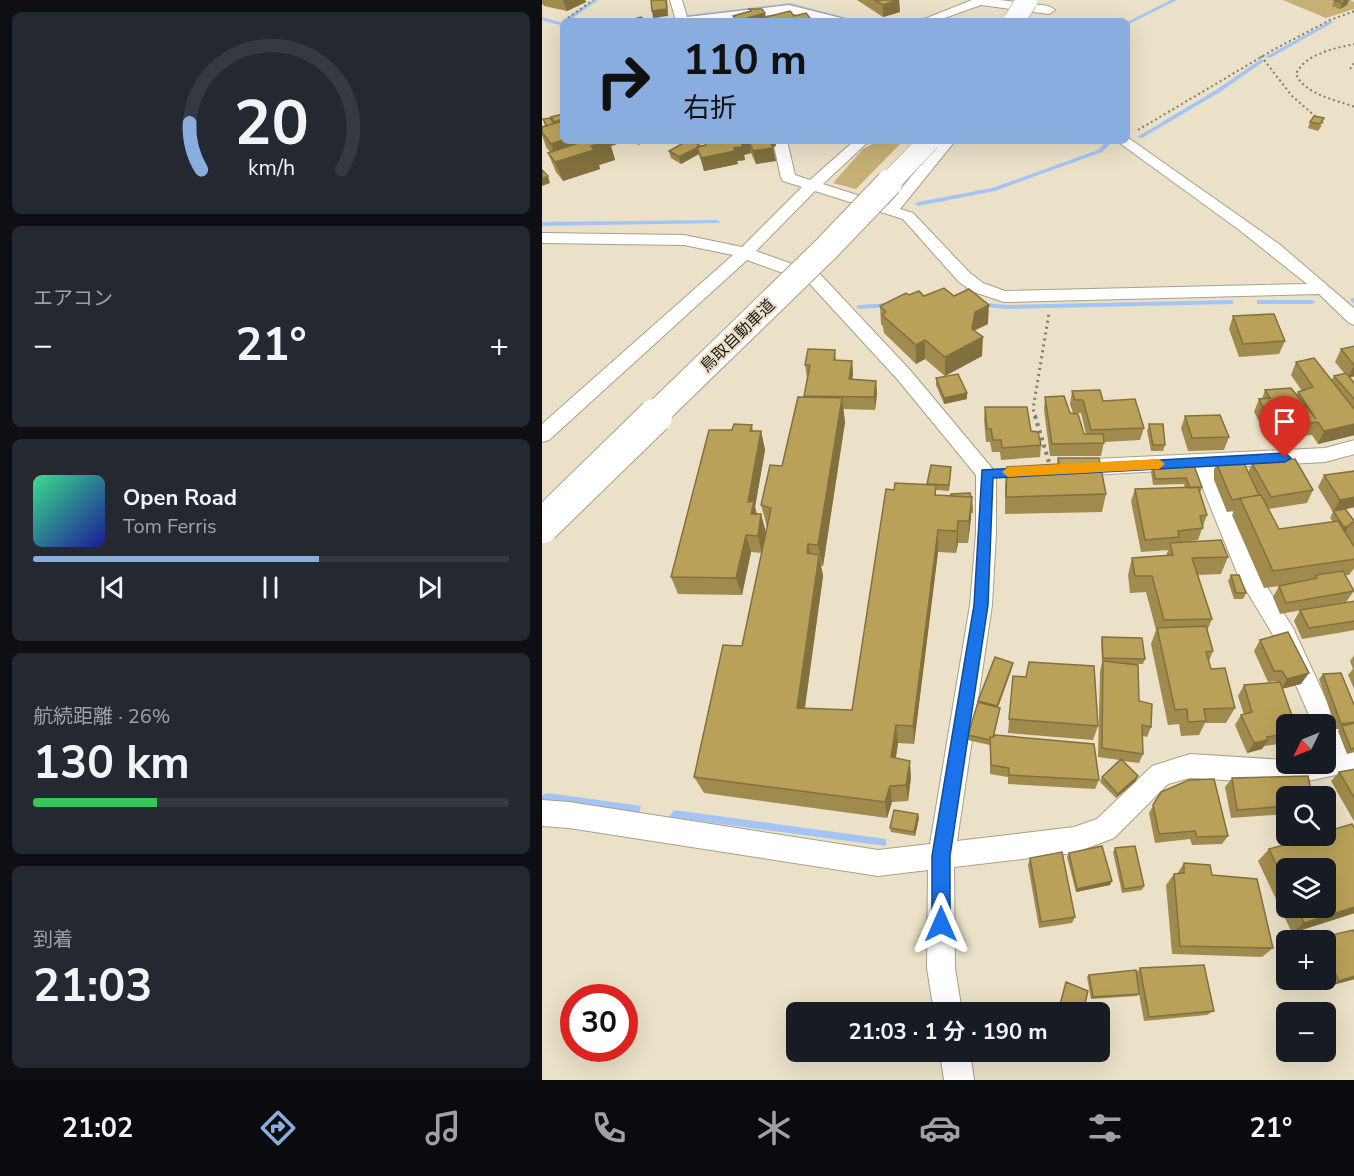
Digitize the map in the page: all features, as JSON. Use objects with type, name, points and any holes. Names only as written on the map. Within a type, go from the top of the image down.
[{"type":"highway","points":[[1016,18],[1027,0]]},
{"type":"highway","points":[[1028,18],[1047,3]]},
{"type":"highway","name":"鳥取自動車道","points":[[542,509],[915,144]]},
{"type":"highway","name":"鳥取自動車道","points":[[542,526],[827,248],[926,144]]},
{"type":"street","points":[[676,0],[681,18]]},
{"type":"street","points":[[933,18],[980,1],[992,1],[1047,3],[1042,18]]},
{"type":"street","points":[[712,18],[789,9],[825,18]]},
{"type":"street","points":[[1130,140],[1259,238],[1355,320]]},
{"type":"street","points":[[781,144],[788,178],[892,209],[908,216],[964,277],[977,287],[1004,297],[1320,289]]},
{"type":"street","points":[[542,435],[744,253],[859,144]]},
{"type":"street","points":[[892,209],[946,144]]},
{"type":"street","points":[[542,238],[684,240],[744,253],[814,278],[997,472],[981,605],[941,856],[941,968],[946,1002]]},
{"type":"street","points":[[1051,469],[1325,455],[1355,447]]},
{"type":"street","points":[[542,813],[569,815],[878,862],[1074,840],[1106,829],[1162,774],[1190,766],[1294,772],[1348,761],[1285,635],[1251,580],[1202,462]]},
{"type":"street","points":[[956,1062],[959,1080]]},
{"type":"path","points":[[568,18],[593,0]]},
{"type":"path","points":[[1130,137],[1261,56],[1331,18],[1355,11]]},
{"type":"path","points":[[1355,44],[1308,60],[1298,70],[1297,75],[1300,82],[1309,88],[1355,107]]},
{"type":"path","points":[[1261,56],[1292,96],[1324,124]]},
{"type":"path","points":[[1350,69],[1355,62]]},
{"type":"path","points":[[1050,309],[1033,409],[1051,469]]},
{"type":"shaded area","points":[[1283,0],[1350,0],[1354,2],[1354,9],[1326,18]]},
{"type":"shaded area","points":[[872,144],[900,144],[856,189],[833,183],[863,149]]},
{"type":"water","points":[[548,793],[641,806],[639,813],[542,801],[542,795]]},
{"type":"water","points":[[674,810],[886,839],[886,846],[669,817]]},
{"type":"building","points":[[651,0],[666,0],[667,9],[652,11]]},
{"type":"building","points":[[875,0],[898,0],[883,5]]},
{"type":"building","points":[[749,9],[762,9],[765,13],[748,18],[733,16],[751,11]]},
{"type":"building","points":[[790,11],[794,16],[806,13],[810,18],[762,18]]},
{"type":"building","points":[[560,115],[560,120],[554,122],[551,117]]},
{"type":"building","points":[[1314,116],[1324,118],[1320,124],[1310,122]]},
{"type":"building","points":[[550,118],[554,123],[547,126],[543,119]]},
{"type":"building","points":[[560,122],[560,141],[551,144],[542,132],[542,127]]},
{"type":"building","points":[[576,144],[598,144],[591,146],[594,150],[555,162],[548,153]]},
{"type":"building","points":[[682,144],[701,146],[679,157],[669,151]]},
{"type":"building","points":[[742,144],[743,147],[734,148],[735,151],[701,158],[697,147]]},
{"type":"building","points":[[750,144],[771,144],[773,148],[753,151]]},
{"type":"building","points":[[542,170],[548,176],[542,179]]},
{"type":"building","points":[[944,288],[954,296],[969,289],[989,305],[975,312],[972,329],[983,337],[945,357],[925,340],[916,345],[882,315],[886,312],[880,306],[906,293],[909,295],[919,291],[924,296]]},
{"type":"building","points":[[1274,314],[1285,341],[1243,344],[1233,316]]},
{"type":"building","points":[[1355,346],[1355,365],[1354,365],[1341,349]]},
{"type":"building","points":[[808,349],[835,350],[834,360],[852,361],[849,379],[876,381],[874,397],[804,396],[810,365],[805,365]]},
{"type":"building","points":[[1314,358],[1355,410],[1355,424],[1324,431],[1318,422],[1273,427],[1259,399],[1270,398],[1265,390],[1291,388],[1316,419],[1298,392],[1313,387],[1296,362]]},
{"type":"building","points":[[1346,373],[1355,384],[1355,400],[1334,376]]},
{"type":"building","points":[[958,374],[967,393],[944,398],[936,378]]},
{"type":"building","points":[[1100,390],[1103,401],[1135,399],[1144,428],[1091,430],[1083,400],[1075,400],[1072,391]]},
{"type":"building","points":[[1064,396],[1070,413],[1078,414],[1084,434],[1103,434],[1104,443],[1052,444],[1045,397]]},
{"type":"building","points":[[798,397],[842,398],[818,545],[808,544],[807,553],[819,555],[797,708],[852,710],[886,489],[894,490],[895,483],[936,485],[935,495],[972,497],[969,521],[958,521],[957,531],[938,530],[913,726],[896,725],[891,757],[910,761],[906,785],[890,786],[885,802],[694,777],[723,645],[742,646],[771,508],[761,505],[770,465],[782,466]]},
{"type":"building","points":[[985,407],[1027,407],[1031,431],[1038,432],[1041,445],[1002,448],[1001,440],[993,440],[991,429],[987,429]]},
{"type":"building","points":[[1220,415],[1229,437],[1192,438],[1185,416]]},
{"type":"building","points":[[734,424],[752,425],[750,431],[761,431],[748,502],[754,501],[751,514],[761,514],[758,536],[746,535],[736,578],[671,577],[709,430],[732,430]]},
{"type":"building","points":[[1149,424],[1163,424],[1165,445],[1153,445]]},
{"type":"building","points":[[1241,457],[1259,495],[1232,500],[1218,467],[1219,458]]},
{"type":"building","points":[[1058,458],[1099,458],[1106,494],[1006,497],[1007,467],[1059,464]]},
{"type":"building","points":[[1295,459],[1313,490],[1271,497],[1252,463]]},
{"type":"building","points":[[1193,463],[1202,487],[1190,488],[1186,478],[1155,479],[1153,465]]},
{"type":"building","points":[[931,465],[951,467],[949,485],[927,484]]},
{"type":"building","points":[[1355,471],[1355,497],[1340,500],[1324,475]]},
{"type":"building","points":[[1198,487],[1207,515],[1200,516],[1203,528],[1178,531],[1179,537],[1145,540],[1135,489]]},
{"type":"building","points":[[970,493],[971,497],[951,496],[951,494]]},
{"type":"building","points":[[1261,495],[1279,529],[1338,521],[1355,548],[1355,559],[1273,571],[1240,498]]},
{"type":"building","points":[[1345,509],[1355,522],[1344,527],[1333,511]]},
{"type":"building","points":[[1221,540],[1228,557],[1192,558],[1212,619],[1164,620],[1152,576],[1135,576],[1132,558],[1173,555],[1170,543]]},
{"type":"building","points":[[1343,571],[1354,591],[1286,603],[1279,586],[1317,578],[1316,575]]},
{"type":"building","points":[[1231,575],[1239,575],[1246,593],[1236,593]]},
{"type":"building","points":[[1355,601],[1355,621],[1309,628],[1300,610]]},
{"type":"building","points":[[1206,626],[1213,651],[1206,652],[1211,669],[1225,668],[1235,708],[1204,709],[1206,721],[1188,722],[1187,709],[1175,710],[1157,628]]},
{"type":"building","points":[[1288,632],[1309,673],[1287,679],[1282,671],[1274,671],[1260,640]]},
{"type":"building","points":[[1102,637],[1142,638],[1145,659],[1103,658]]},
{"type":"building","points":[[995,657],[1013,663],[997,706],[978,701]]},
{"type":"building","points":[[1103,661],[1138,665],[1139,701],[1152,704],[1151,727],[1142,725],[1143,754],[1102,748]]},
{"type":"building","points":[[1029,662],[1094,666],[1098,726],[1009,719],[1013,676],[1026,677]]},
{"type":"building","points":[[1341,673],[1355,707],[1355,722],[1341,724],[1323,674]]},
{"type":"building","points":[[1280,682],[1291,714],[1276,714],[1276,736],[1267,737],[1268,740],[1254,743],[1241,715],[1252,712],[1244,685]]},
{"type":"building","points":[[978,702],[1000,708],[993,737],[990,737],[990,740],[968,735]]},
{"type":"building","points":[[1355,723],[1355,748],[1351,749],[1342,726]]},
{"type":"building","points":[[995,735],[1094,744],[1099,780],[1009,775],[1009,768],[991,765],[990,737]]},
{"type":"building","points":[[1121,759],[1138,776],[1118,794],[1102,777]]},
{"type":"building","points":[[1355,769],[1355,799],[1339,772]]},
{"type":"building","points":[[1308,776],[1310,786],[1276,786],[1276,807],[1237,810],[1232,778]]},
{"type":"building","points":[[1214,779],[1228,836],[1197,837],[1195,831],[1159,834],[1153,805],[1161,792],[1189,780]]},
{"type":"building","points":[[894,810],[918,814],[914,832],[890,828]]},
{"type":"building","points":[[1352,824],[1355,829],[1355,907],[1336,913],[1336,858],[1276,858],[1276,864],[1269,849],[1280,846],[1336,846],[1336,829]]},
{"type":"building","points":[[1102,846],[1112,881],[1077,889],[1069,853]]},
{"type":"building","points":[[1135,846],[1144,886],[1124,889],[1115,848]]},
{"type":"building","points":[[1062,852],[1075,917],[1041,922],[1030,858]]},
{"type":"building","points":[[1184,863],[1210,865],[1212,875],[1257,879],[1273,948],[1180,946],[1174,874],[1184,873]]},
{"type":"building","points":[[1302,918],[1320,918],[1304,923]]},
{"type":"building","points":[[1353,930],[1355,934],[1355,976],[1339,981],[1336,975],[1336,934]]},
{"type":"building","points":[[1204,965],[1214,1011],[1149,1017],[1140,968]]},
{"type":"building","points":[[1136,970],[1139,994],[1093,997],[1089,975]]},
{"type":"building","points":[[1066,982],[1088,991],[1085,1002],[1061,1002]]},
{"type":"waterway","points":[[570,18],[596,0]]},
{"type":"waterway","points":[[1130,22],[1175,0]]},
{"type":"waterway","points":[[688,16],[790,4],[845,18]]},
{"type":"waterway","points":[[542,18],[560,24]]},
{"type":"waterway","points":[[1268,57],[1332,22]]},
{"type":"waterway","points":[[1140,137],[1218,91],[1261,61]]},
{"type":"waterway","points":[[918,204],[993,190],[1100,151],[1107,144]]},
{"type":"waterway","points":[[542,224],[717,222]]},
{"type":"waterway","points":[[977,304],[1007,307],[1231,302]]},
{"type":"waterway","points":[[1259,302],[1312,302]]},
{"type":"waterway","points":[[859,307],[889,305]]},
{"type":"slow traffic","points":[[1008,472],[1159,464]]},
{"type":"route","points":[[941,924],[941,856],[981,605],[986,533],[986,473],[1285,458]]}]
